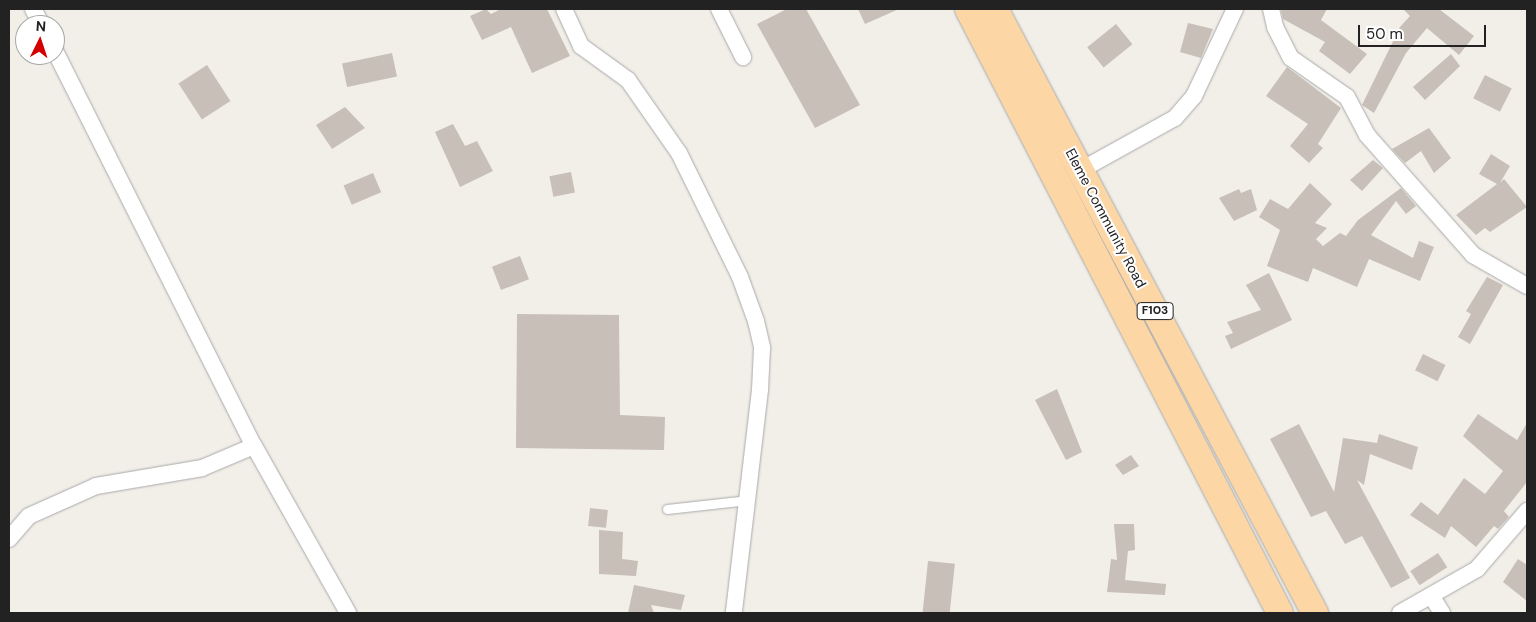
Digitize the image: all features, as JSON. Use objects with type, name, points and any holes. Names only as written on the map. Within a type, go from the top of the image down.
[{"type":"main road","name":"Eleme Community Road","points":[[968,9],[1280,613]]},
{"type":"main road","name":"Eleme Community Road","points":[[995,9],[1315,613]]},
{"type":"street","points":[[564,9],[581,46],[628,80],[679,153],[740,277],[762,348],[750,500],[734,613]]},
{"type":"street","points":[[719,9],[744,57]]},
{"type":"street","points":[[1081,170],[1175,118],[1194,96],[1235,9]]},
{"type":"street","points":[[1271,9],[1275,28],[1291,58],[1347,97],[1367,135],[1418,196],[1473,255],[1527,286]]},
{"type":"street","points":[[62,65],[254,446],[348,613]]},
{"type":"street","points":[[9,539],[29,516],[96,486],[202,468],[254,446]]},
{"type":"street","points":[[1400,613],[1432,597],[1477,569],[1527,511]]},
{"type":"street","points":[[1432,597],[1442,613]]},
{"type":"lane","points":[[667,509],[750,500]]},
{"type":"building","points":[[486,9],[491,14],[501,9],[547,9],[570,56],[532,73],[511,27],[482,40],[470,16]]},
{"type":"building","points":[[787,9],[806,9],[860,105],[815,128],[757,24]]},
{"type":"building","points":[[858,9],[899,9],[865,24]]},
{"type":"building","points":[[1281,9],[1327,9],[1321,20],[1367,54],[1350,74],[1319,51],[1325,42],[1283,19]]},
{"type":"building","points":[[1403,9],[1439,9],[1474,36],[1459,55],[1427,28],[1406,53],[1374,113],[1362,105],[1400,27],[1410,16]]},
{"type":"building","points":[[1188,23],[1213,29],[1201,58],[1180,52]]},
{"type":"building","points":[[1116,24],[1132,44],[1104,67],[1087,47]]},
{"type":"building","points":[[392,53],[397,76],[347,87],[342,64]]},
{"type":"building","points":[[1451,54],[1460,66],[1425,100],[1413,87]]},
{"type":"building","points":[[207,65],[230,101],[202,120],[178,84]]},
{"type":"building","points":[[1287,67],[1341,108],[1318,144],[1323,148],[1309,163],[1290,146],[1308,124],[1266,96]]},
{"type":"building","points":[[1485,75],[1512,89],[1500,112],[1473,98]]},
{"type":"building","points":[[345,107],[365,128],[332,149],[316,125]]},
{"type":"building","points":[[453,124],[465,146],[477,141],[493,171],[460,187],[435,132]]},
{"type":"building","points":[[1429,128],[1451,158],[1434,173],[1421,151],[1405,163],[1392,149]]},
{"type":"building","points":[[1491,154],[1510,166],[1500,183],[1504,179],[1527,207],[1490,232],[1485,228],[1476,235],[1456,215],[1497,184],[1479,174]]},
{"type":"building","points":[[1373,160],[1383,168],[1362,191],[1350,180]]},
{"type":"building","points":[[571,172],[575,193],[553,197],[549,176]]},
{"type":"building","points":[[373,173],[381,192],[352,205],[344,186]]},
{"type":"building","points":[[1310,183],[1332,204],[1315,223],[1327,228],[1316,239],[1323,246],[1340,233],[1346,236],[1358,220],[1401,188],[1416,206],[1406,214],[1396,201],[1371,235],[1413,258],[1419,241],[1434,247],[1420,281],[1369,259],[1357,287],[1313,268],[1308,282],[1267,266],[1280,230],[1259,217],[1270,199],[1288,209]]},
{"type":"building","points":[[1239,189],[1241,193],[1251,189],[1257,210],[1234,221],[1219,198]]},
{"type":"building","points":[[520,256],[529,279],[501,290],[492,267]]},
{"type":"building","points":[[1269,273],[1292,320],[1231,349],[1225,336],[1233,333],[1227,322],[1261,310],[1246,285]]},
{"type":"building","points":[[1487,277],[1503,285],[1470,344],[1458,337],[1471,314],[1466,311]]},
{"type":"building","points":[[517,314],[619,315],[620,415],[665,417],[664,450],[516,448]]},
{"type":"building","points":[[1423,354],[1445,365],[1438,381],[1415,370]]},
{"type":"building","points":[[1057,389],[1082,452],[1066,460],[1035,400]]},
{"type":"building","points":[[1478,414],[1517,440],[1527,423],[1527,482],[1504,511],[1509,517],[1498,529],[1494,526],[1476,547],[1451,526],[1445,538],[1410,515],[1421,502],[1438,515],[1464,478],[1485,494],[1503,471],[1463,436]]},
{"type":"building","points":[[1299,424],[1334,492],[1343,438],[1377,443],[1379,434],[1418,447],[1412,470],[1370,454],[1364,485],[1357,480],[1410,578],[1391,588],[1362,536],[1345,544],[1326,511],[1311,517],[1270,439]]},
{"type":"building","points":[[1131,455],[1139,466],[1123,475],[1115,465]]},
{"type":"building","points":[[590,508],[608,510],[606,528],[588,526]]},
{"type":"building","points":[[1114,524],[1134,524],[1135,550],[1128,551],[1125,580],[1166,584],[1165,595],[1107,592],[1111,559],[1117,560]]},
{"type":"building","points":[[599,530],[623,532],[622,559],[638,561],[636,576],[599,574]]},
{"type":"building","points":[[1438,553],[1447,567],[1420,585],[1410,571]]},
{"type":"building","points":[[1518,559],[1527,565],[1527,601],[1503,582]]},
{"type":"building","points":[[928,561],[955,564],[950,613],[923,612]]},
{"type":"building","points":[[634,585],[685,595],[681,610],[651,605],[654,613],[628,613]]}]
